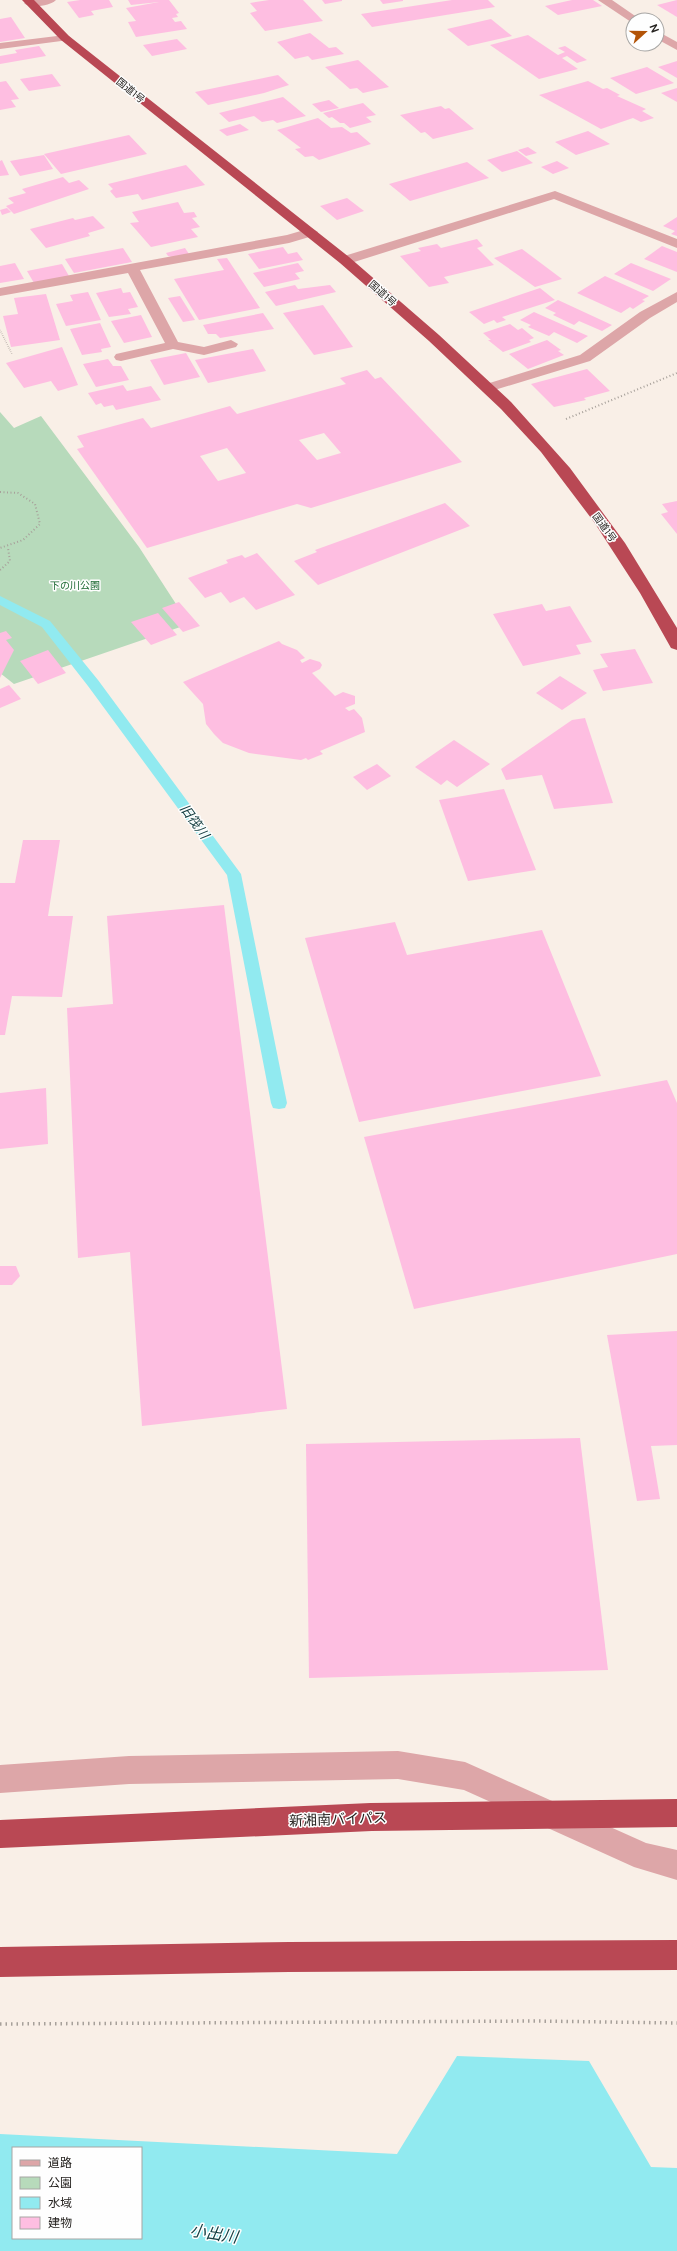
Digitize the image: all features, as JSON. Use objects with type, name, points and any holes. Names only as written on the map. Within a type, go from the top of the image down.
[{"type":"highway","name":"国道1号","points":[[29,1],[65,38],[346,260],[488,388],[545,448],[612,534],[657,607],[677,644]]},
{"type":"highway","name":"新湘南バイパス","points":[[0,1834],[371,1817],[677,1813]]},
{"type":"highway","points":[[0,1962],[289,1957],[677,1955]]},
{"type":"street","points":[[29,1],[50,0]]},
{"type":"street","points":[[604,0],[625,14]]},
{"type":"street","points":[[0,46],[65,38]]},
{"type":"street","points":[[665,39],[677,47]]},
{"type":"street","points":[[346,260],[528,202],[555,195],[677,244]]},
{"type":"street","points":[[0,292],[289,239],[311,232]]},
{"type":"street","points":[[132,268],[173,345]]},
{"type":"street","points":[[488,388],[585,358],[645,315],[677,296]]},
{"type":"street","points":[[121,357],[173,345],[204,351],[231,344]]},
{"type":"street","points":[[0,1779],[129,1770],[398,1765],[465,1776],[644,1857],[677,1865]]},
{"type":"path","points":[[0,330],[12,354]]},
{"type":"path","points":[[560,421],[677,373]]},
{"type":"path","points":[[0,492],[18,494],[35,504],[40,524],[30,536],[8,548],[0,548]]},
{"type":"path","points":[[0,570],[10,561],[8,548]]},
{"type":"path","points":[[0,2024],[527,2021],[677,2023]]},
{"type":"green space","name":"下の川公園","points":[[0,412],[14,428],[41,416],[139,547],[189,624],[14,684],[0,673]]},
{"type":"water","name":"小出川","points":[[457,2056],[589,2061],[651,2167],[677,2168],[677,2251],[0,2251],[0,2134],[397,2154]]},
{"type":"building","points":[[80,0],[109,0],[113,7],[91,11],[94,15],[79,18],[67,2]]},
{"type":"building","points":[[128,0],[169,0],[179,13],[176,14],[178,17],[172,18],[175,22],[181,21],[187,29],[136,37],[128,22],[136,21],[126,8],[159,2],[131,5]]},
{"type":"building","points":[[269,0],[303,0],[323,21],[265,31],[250,13],[257,11],[250,3]]},
{"type":"building","points":[[322,0],[342,0],[342,1],[325,4]]},
{"type":"building","points":[[380,0],[403,0],[403,1],[383,4]]},
{"type":"building","points":[[452,0],[488,0],[495,7],[372,27],[361,14]]},
{"type":"building","points":[[572,0],[593,0],[602,6],[558,15],[545,6]]},
{"type":"building","points":[[677,0],[677,17],[657,5]]},
{"type":"building","points":[[11,17],[25,38],[0,42],[0,19]]},
{"type":"building","points":[[491,19],[512,36],[468,46],[447,29]]},
{"type":"building","points":[[310,33],[329,48],[336,47],[344,54],[312,60],[308,56],[295,59],[277,42]]},
{"type":"building","points":[[528,35],[558,55],[565,52],[558,48],[565,46],[587,60],[577,63],[567,56],[562,58],[578,69],[539,79],[490,45]]},
{"type":"building","points":[[177,39],[187,49],[152,56],[143,45]]},
{"type":"building","points":[[39,46],[46,56],[0,64],[0,56],[17,53],[15,50]]},
{"type":"building","points":[[358,60],[389,87],[363,93],[357,88],[350,89],[325,67]]},
{"type":"building","points":[[677,61],[677,78],[658,67]]},
{"type":"building","points":[[647,67],[674,83],[636,94],[610,78]]},
{"type":"building","points":[[52,74],[61,86],[29,91],[20,79]]},
{"type":"building","points":[[278,75],[289,85],[264,93],[208,105],[195,92]]},
{"type":"building","points":[[6,81],[19,99],[11,100],[16,107],[0,110],[0,82]]},
{"type":"building","points":[[588,81],[603,89],[607,88],[620,95],[617,96],[646,109],[642,111],[654,118],[641,122],[633,118],[601,129],[539,95]]},
{"type":"building","points":[[677,88],[677,102],[661,93]]},
{"type":"building","points":[[283,97],[306,116],[277,123],[273,120],[262,122],[254,116],[229,122],[219,113]]},
{"type":"building","points":[[329,100],[339,108],[321,112],[312,104]]},
{"type":"building","points":[[363,103],[376,115],[366,117],[372,122],[350,128],[332,117],[329,118],[323,113]]},
{"type":"building","points":[[441,106],[445,109],[449,108],[474,129],[433,139],[425,132],[421,133],[400,115]]},
{"type":"building","points":[[318,118],[331,128],[342,127],[351,133],[357,132],[371,144],[319,160],[313,156],[305,157],[295,149],[301,148],[277,130]]},
{"type":"building","points":[[240,124],[249,130],[227,136],[219,130]]},
{"type":"building","points":[[588,131],[610,144],[576,155],[555,142]]},
{"type":"building","points":[[129,135],[147,154],[61,174],[44,154]]},
{"type":"building","points":[[528,147],[537,153],[526,156],[518,150]]},
{"type":"building","points":[[517,151],[533,163],[502,172],[487,160]]},
{"type":"building","points":[[44,155],[53,169],[20,176],[10,161]]},
{"type":"building","points":[[2,160],[9,175],[0,176],[0,161]]},
{"type":"building","points":[[557,161],[569,168],[553,174],[541,167]]},
{"type":"building","points":[[467,162],[489,178],[410,201],[389,184]]},
{"type":"building","points":[[186,165],[205,185],[142,200],[138,194],[116,198],[110,191],[113,189],[108,184]]},
{"type":"building","points":[[63,177],[69,183],[79,180],[89,189],[14,214],[6,206],[14,203],[8,198],[26,193],[22,189]]},
{"type":"building","points":[[347,198],[364,211],[337,220],[320,206]]},
{"type":"building","points":[[178,202],[184,213],[194,212],[197,217],[192,218],[200,227],[191,229],[198,237],[151,247],[130,223],[139,222],[132,212]]},
{"type":"building","points":[[7,208],[11,212],[2,215],[0,210]]},
{"type":"building","points":[[93,216],[105,228],[88,233],[90,236],[46,248],[30,229],[73,218],[75,220]]},
{"type":"building","points":[[677,217],[677,236],[671,234],[675,231],[663,226]]},
{"type":"building","points":[[477,239],[483,246],[477,248],[494,265],[444,277],[449,283],[429,287],[400,256],[421,251],[418,248],[437,244],[441,248]]},
{"type":"building","points":[[662,246],[677,252],[677,272],[644,259]]},
{"type":"building","points":[[283,247],[288,254],[297,252],[303,260],[259,269],[248,254]]},
{"type":"building","points":[[123,248],[132,262],[74,273],[65,259]]},
{"type":"building","points":[[185,248],[189,254],[172,257],[168,256],[166,253]]},
{"type":"building","points":[[522,249],[562,279],[535,287],[494,258]]},
{"type":"building","points":[[227,258],[260,308],[199,320],[174,279],[224,270],[217,259]]},
{"type":"building","points":[[15,263],[24,279],[0,283],[0,266]]},
{"type":"building","points":[[298,263],[304,271],[295,273],[300,279],[264,287],[253,273]]},
{"type":"building","points":[[631,263],[671,279],[653,291],[614,274]]},
{"type":"building","points":[[62,264],[69,276],[34,283],[27,271]]},
{"type":"building","points":[[605,276],[649,296],[642,300],[645,301],[633,309],[630,307],[621,313],[577,293]]},
{"type":"building","points":[[295,285],[298,289],[330,285],[336,292],[276,306],[265,292]]},
{"type":"building","points":[[121,288],[123,293],[130,292],[138,307],[128,309],[131,314],[109,317],[96,293]]},
{"type":"building","points":[[540,288],[555,300],[502,317],[506,320],[497,323],[494,320],[484,324],[469,312]]},
{"type":"building","points":[[88,292],[101,320],[66,326],[56,304],[73,301],[70,295]]},
{"type":"building","points":[[46,294],[60,340],[11,347],[3,316],[18,314],[14,298]]},
{"type":"building","points":[[180,296],[195,320],[183,322],[168,298]]},
{"type":"building","points":[[558,300],[612,325],[602,331],[579,321],[574,325],[553,315],[556,313],[545,308]]},
{"type":"building","points":[[323,305],[353,347],[314,355],[283,313]]},
{"type":"building","points":[[534,312],[588,336],[577,343],[554,332],[549,336],[528,327],[531,325],[520,320]]},
{"type":"building","points":[[263,313],[274,329],[220,338],[216,334],[208,334],[203,325]]},
{"type":"building","points":[[141,315],[152,337],[124,343],[111,321]]},
{"type":"building","points":[[100,323],[111,347],[101,349],[102,352],[82,355],[70,329]]},
{"type":"building","points":[[510,324],[518,330],[522,328],[534,338],[529,340],[531,342],[503,352],[488,340],[491,340],[483,333]]},
{"type":"building","points":[[547,340],[561,350],[558,351],[564,355],[528,369],[509,354]]},
{"type":"building","points":[[62,347],[78,385],[58,391],[51,381],[24,388],[6,363]]},
{"type":"building","points":[[253,349],[266,371],[208,383],[195,360]]},
{"type":"building","points":[[186,353],[200,377],[164,385],[150,360]]},
{"type":"building","points":[[108,359],[113,366],[121,366],[129,380],[96,387],[83,364]]},
{"type":"building","points":[[587,369],[610,391],[584,398],[586,400],[554,407],[531,384]]},
{"type":"building","points":[[367,370],[375,379],[381,377],[462,462],[311,508],[297,504],[147,548],[77,449],[84,447],[77,436],[143,418],[151,428],[230,406],[237,414],[346,384],[340,378]],"holes":[[[324,433],[341,453],[317,460],[299,440]],[[227,448],[246,473],[218,481],[200,456]]]},
{"type":"building","points":[[123,385],[127,391],[151,386],[161,400],[116,410],[113,405],[104,407],[101,403],[96,405],[88,393]]},
{"type":"building","points":[[677,501],[677,534],[661,514],[668,512],[662,504]]},
{"type":"building","points":[[445,503],[470,526],[318,585],[294,561],[317,552],[315,550]]},
{"type":"building","points":[[257,553],[295,595],[256,610],[244,597],[230,603],[221,592],[205,598],[188,578],[228,563],[226,560],[242,555],[245,558]]},
{"type":"building","points":[[179,602],[200,626],[183,632],[162,608]]},
{"type":"building","points":[[542,604],[546,611],[570,606],[592,642],[576,645],[581,654],[523,666],[493,614]]},
{"type":"building","points":[[158,613],[177,635],[151,645],[131,622]]},
{"type":"building","points":[[6,631],[12,638],[6,640],[14,650],[0,678],[0,633]]},
{"type":"building","points":[[279,641],[282,644],[297,650],[305,658],[300,660],[302,663],[310,659],[320,662],[322,665],[320,669],[312,673],[335,696],[343,692],[355,696],[355,704],[345,708],[349,711],[354,709],[362,718],[365,732],[320,751],[323,754],[308,760],[306,758],[301,760],[249,753],[223,743],[214,734],[206,724],[203,704],[183,682]]},
{"type":"building","points":[[635,649],[653,683],[603,691],[593,670],[608,667],[600,654]]},
{"type":"building","points":[[48,650],[66,673],[38,684],[20,661]]},
{"type":"building","points":[[560,676],[587,693],[562,710],[536,693]]},
{"type":"building","points":[[9,685],[21,699],[0,708],[0,689]]},
{"type":"building","points":[[585,718],[613,803],[554,809],[542,775],[506,780],[501,769],[572,720]]},
{"type":"building","points":[[454,740],[490,764],[457,787],[447,780],[441,785],[415,767]]},
{"type":"building","points":[[377,764],[391,776],[367,790],[353,777]]},
{"type":"building","points":[[504,789],[536,870],[468,881],[439,800]]},
{"type":"building","points":[[23,840],[60,840],[48,916],[73,916],[62,997],[12,996],[5,1035],[0,1035],[0,883],[15,883]]},
{"type":"building","points":[[224,905],[287,1409],[142,1426],[130,1252],[78,1258],[67,1008],[113,1004],[107,916]]},
{"type":"building","points":[[395,922],[407,955],[542,930],[601,1076],[359,1122],[305,938]]},
{"type":"building","points":[[667,1080],[677,1103],[677,1254],[414,1309],[364,1137]]},
{"type":"building","points":[[46,1088],[48,1144],[0,1149],[0,1093]]},
{"type":"building","points":[[0,1266],[16,1266],[20,1276],[12,1285],[0,1285]]},
{"type":"building","points":[[677,1331],[677,1445],[651,1446],[660,1499],[637,1501],[607,1335]]},
{"type":"building","points":[[580,1438],[608,1670],[309,1678],[306,1444]]},
{"type":"waterway","name":"旧筏川","points":[[0,600],[46,624],[93,683],[234,874],[279,1103]]}]
